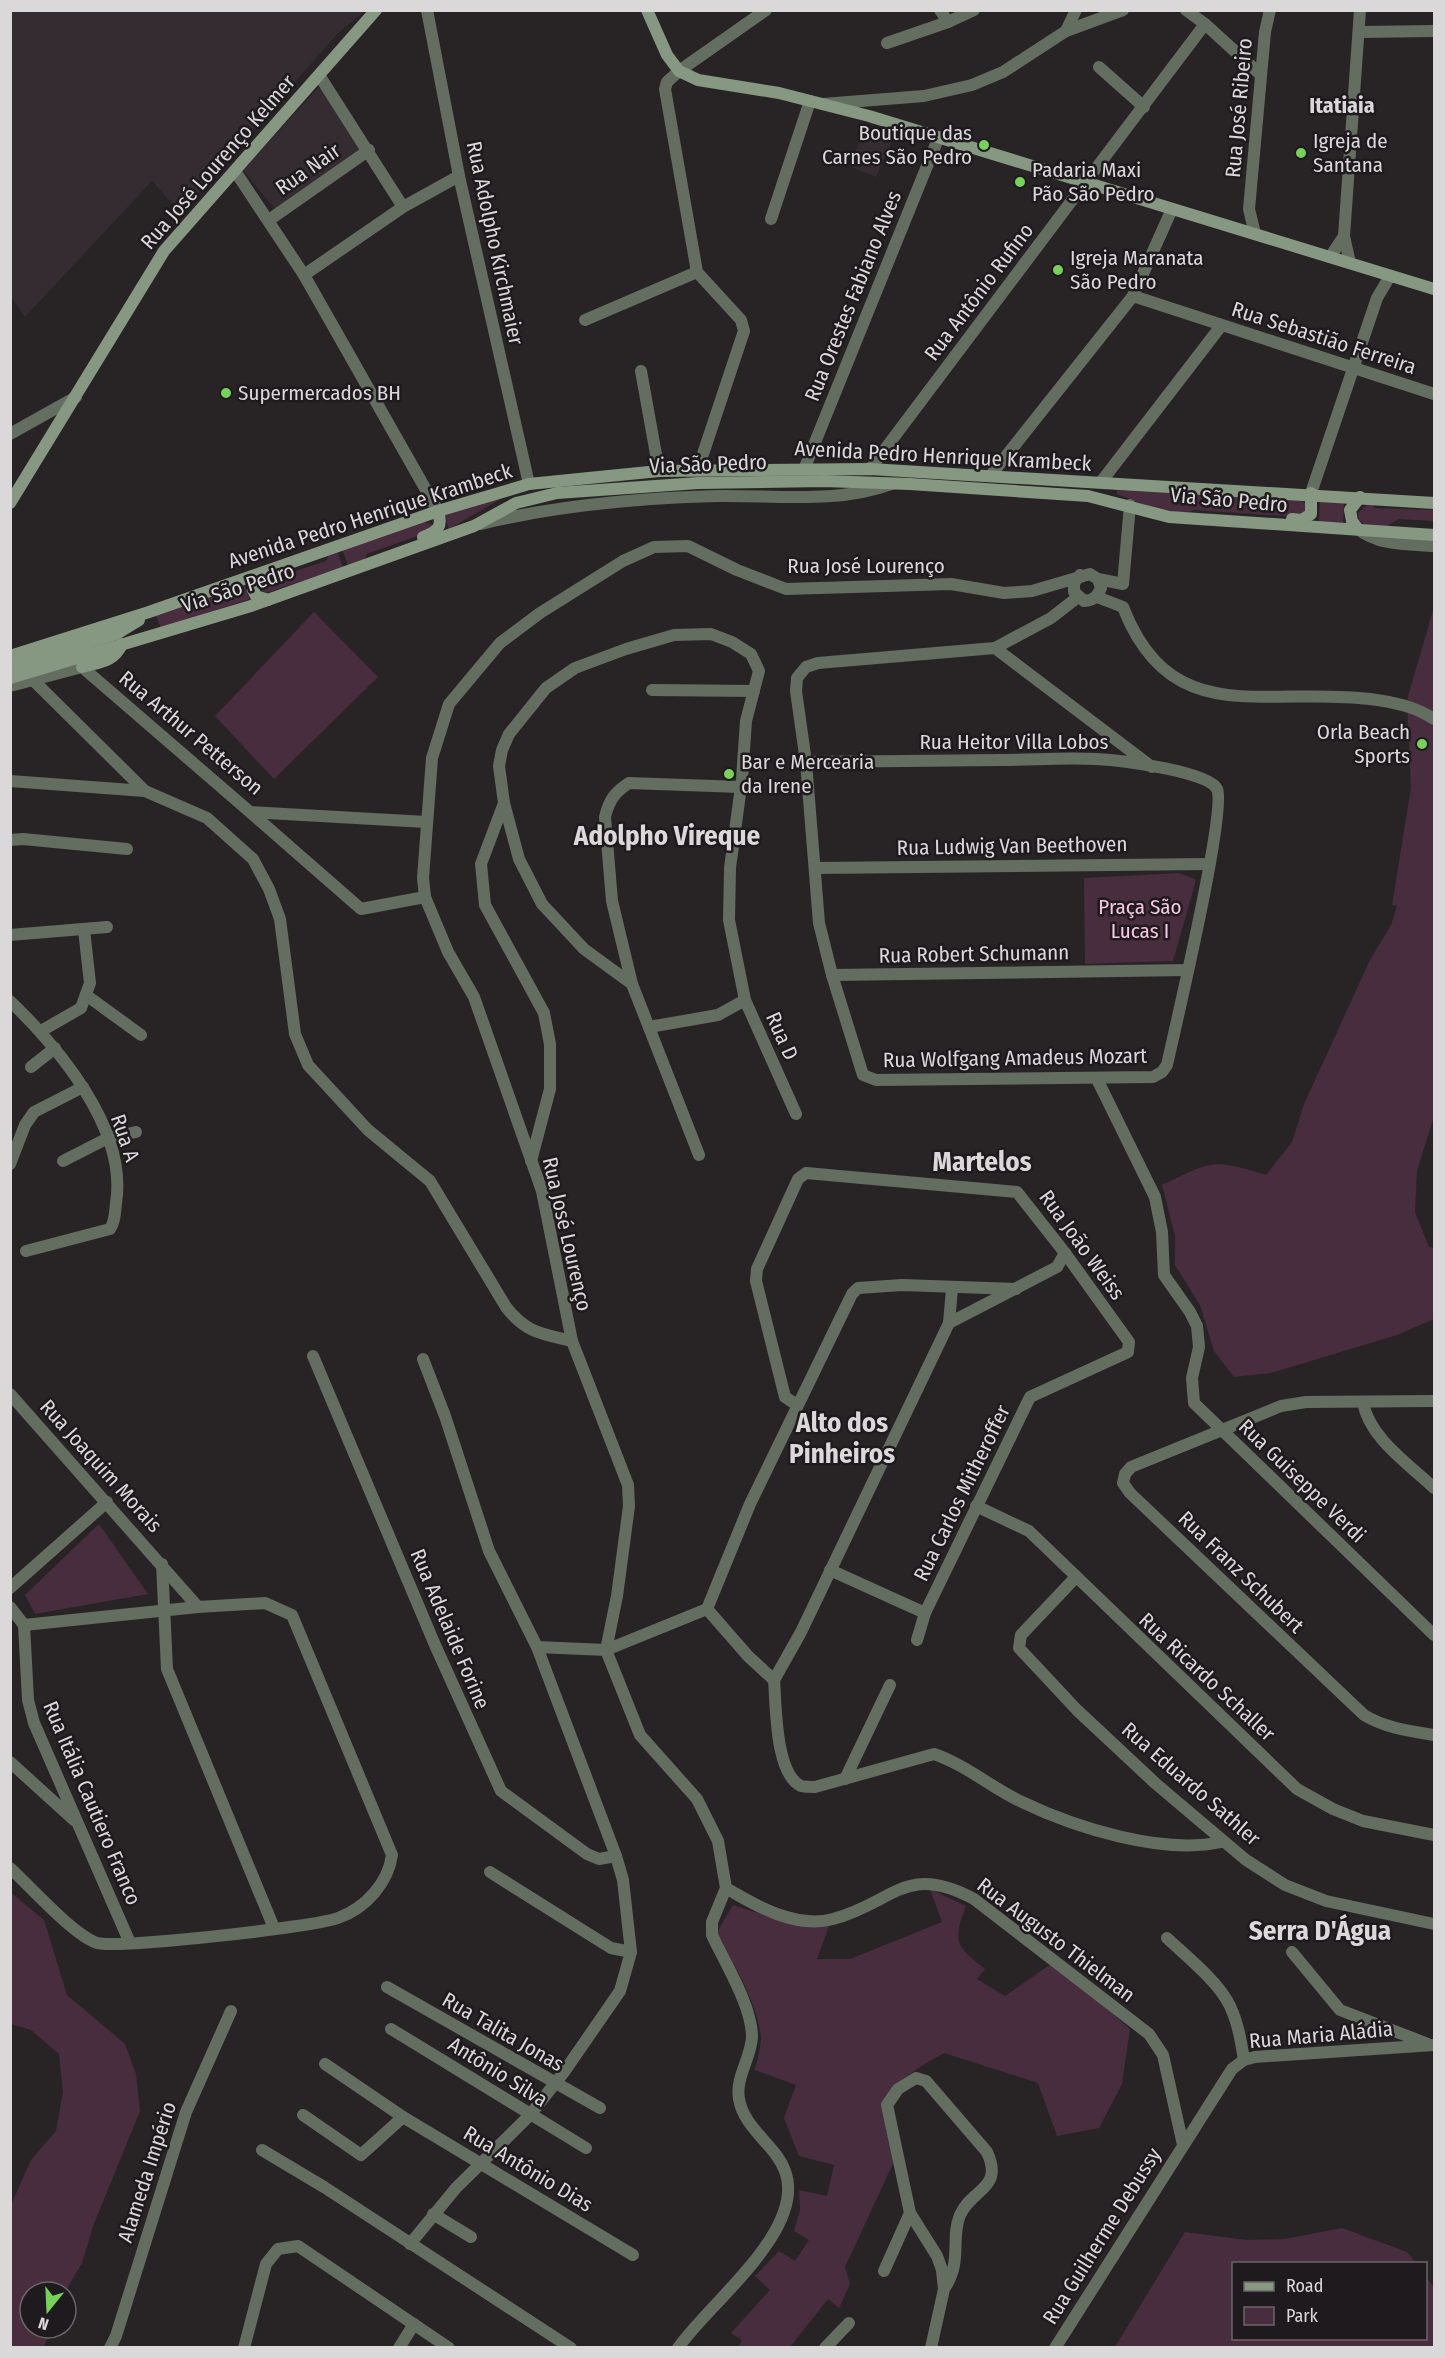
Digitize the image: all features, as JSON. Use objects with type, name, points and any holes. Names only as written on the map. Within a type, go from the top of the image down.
[{"type":"main road","name":"Rua José Lourenço Kelmer","points":[[10,503],[164,251],[376,10]]},
{"type":"main road","points":[[647,10],[667,55],[679,70],[699,80],[823,104],[1375,272],[1433,287]]},
{"type":"main road","name":"Avenida Pedro Henrique Krambeck","points":[[10,656],[149,612],[438,511],[529,484],[698,469],[870,468],[1101,483],[1311,493],[1434,503]]},
{"type":"main road","name":"Via São Pedro","points":[[10,678],[268,600],[474,526],[516,503],[557,493],[698,483],[891,484],[1088,496],[1130,505],[1169,517],[1434,535]]},
{"type":"main road","points":[[1190,518],[1199,514],[1302,520],[1311,514],[1311,493]]},
{"type":"main road","points":[[1358,529],[1352,522],[1350,510],[1359,497]]},
{"type":"main road","points":[[367,564],[371,557],[436,532],[441,524],[438,511]]},
{"type":"main road","points":[[268,600],[256,596],[253,590],[257,582],[322,557],[324,551]]},
{"type":"main road","points":[[10,667],[116,634],[149,612]]},
{"type":"main road","points":[[82,667],[112,659],[117,656],[122,644]]},
{"type":"street","name":"Rua Adolpho Kirchmaier","points":[[427,10],[459,176],[529,484]]},
{"type":"street","points":[[698,469],[744,331],[741,320],[697,272],[665,89],[667,81],[679,70],[766,10]]},
{"type":"street","points":[[940,10],[948,22]]},
{"type":"street","points":[[887,42],[948,22],[974,10]]},
{"type":"street","points":[[1066,31],[1076,10]]},
{"type":"street","points":[[823,104],[924,96],[972,85],[1003,72],[1066,31],[1123,10]]},
{"type":"street","points":[[1186,10],[1205,24],[1261,75]]},
{"type":"street","name":"Rua José Ribeiro","points":[[1255,234],[1249,209],[1265,32],[1270,10]]},
{"type":"street","points":[[1350,264],[1344,236],[1360,10]]},
{"type":"street","name":"Rua Antônio Rufino","points":[[870,468],[1205,24]]},
{"type":"street","points":[[1360,32],[1434,31]]},
{"type":"street","points":[[1099,66],[1144,107]]},
{"type":"street","points":[[319,75],[369,150],[403,207]]},
{"type":"street","points":[[771,219],[810,101]]},
{"type":"street","name":"Rua Orestes Fabiano Alves","points":[[805,467],[938,139]]},
{"type":"street","name":"Rua Nair","points":[[269,219],[369,150]]},
{"type":"street","points":[[235,171],[304,275],[438,511]]},
{"type":"street","points":[[304,275],[403,207],[459,176]]},
{"type":"street","points":[[991,475],[1133,296],[1172,209]]},
{"type":"street","name":"Rua José Ribeiro","points":[[1235,228],[1249,209]]},
{"type":"street","points":[[1330,257],[1344,236]]},
{"type":"street","points":[[585,320],[697,272]]},
{"type":"street","points":[[1375,272],[1377,298]]},
{"type":"street","points":[[1311,493],[1377,298],[1390,276]]},
{"type":"street","name":"Rua Sebastião Ferreira","points":[[1133,296],[1434,394]]},
{"type":"street","points":[[1101,483],[1221,326]]},
{"type":"street","points":[[641,371],[659,471]]},
{"type":"street","points":[[10,434],[76,397]]},
{"type":"street","points":[[1130,505],[1123,607],[1134,635],[1158,665],[1183,684],[1217,695],[1351,697],[1400,703],[1434,719]]},
{"type":"street","points":[[1358,529],[1369,536],[1392,543],[1434,546]]},
{"type":"street","name":"Rua José Lourenço","points":[[606,1650],[617,1596],[630,1506],[628,1485],[572,1341],[542,1191],[474,998],[448,952],[425,897],[423,878],[432,758],[449,704],[463,684],[500,643],[540,613],[623,561],[654,547],[688,546],[737,570],[786,590],[951,584],[1004,593],[1032,591],[1080,575]]},
{"type":"street","points":[[1098,579],[1101,588],[1097,597],[1091,600],[1076,595],[1074,583],[1080,575],[1090,574],[1098,579],[1123,584]]},
{"type":"street","name":"Rua José Lourenço","points":[[1046,586],[1076,595]]},
{"type":"street","name":"Rua Wolfgang Amadeus Mozart","points":[[1076,595],[1052,618],[995,648],[819,663],[806,667],[797,678],[796,691],[806,762],[819,923],[832,975],[863,1075],[869,1079],[1097,1079],[1153,1077],[1162,1072],[1167,1065],[1209,864],[1219,802],[1217,789]]},
{"type":"street","points":[[1097,597],[1123,607]]},
{"type":"street","points":[[632,984],[584,949],[542,904],[519,859],[504,803],[499,766],[509,734],[546,688],[575,668],[626,649],[674,635],[711,634],[751,654],[759,671],[746,721],[741,787],[730,868],[729,920],[745,1000]]},
{"type":"street","points":[[995,648],[1152,767]]},
{"type":"street","points":[[10,686],[82,667]]},
{"type":"street","name":"Rua Arthur Petterson","points":[[82,667],[250,812],[426,822]]},
{"type":"street","points":[[34,681],[145,791]]},
{"type":"street","points":[[652,690],[754,691]]},
{"type":"street","name":"Rua Heitor Villa Lobos","points":[[806,762],[1096,759],[1152,767],[1210,781],[1217,789]]},
{"type":"street","points":[[10,781],[145,791],[207,818],[253,859],[269,889],[280,919],[295,1034],[308,1065],[369,1130],[430,1181],[519,1324],[535,1332],[572,1341]]},
{"type":"street","points":[[699,1155],[632,984],[612,901],[605,817],[608,804],[616,792],[628,783],[741,787]]},
{"type":"street","points":[[504,803],[481,864],[485,905],[544,1013],[550,1044],[550,1089],[531,1161]]},
{"type":"street","points":[[250,812],[361,909],[425,897]]},
{"type":"street","points":[[10,840],[23,838],[127,849]]},
{"type":"street","name":"Rua Ludwig Van Beethoven","points":[[815,868],[1209,864]]},
{"type":"street","points":[[10,934],[107,927]]},
{"type":"street","points":[[41,1031],[72,1016],[81,1008],[90,983],[84,930]]},
{"type":"street","name":"Rua Robert Schumann","points":[[832,975],[1188,970]]},
{"type":"street","points":[[86,995],[141,1035]]},
{"type":"street","name":"Rua D","points":[[649,1027],[718,1015],[745,1000],[796,1114]]},
{"type":"street","name":"Rua A","points":[[10,1001],[41,1031],[83,1087],[114,1154],[119,1185],[110,1229],[26,1251]]},
{"type":"street","points":[[31,1067],[55,1048]]},
{"type":"street","points":[[1097,1079],[1155,1197],[1162,1232],[1164,1275],[1197,1326],[1199,1347],[1192,1378],[1194,1403],[1221,1430]]},
{"type":"street","points":[[10,1164],[26,1125],[34,1112],[83,1087]]},
{"type":"street","points":[[63,1161],[108,1138],[136,1131]]},
{"type":"street","name":"Rua João Weiss","points":[[797,1405],[785,1396],[756,1281],[757,1269],[802,1175],[1011,1190],[1022,1196],[1065,1253],[1129,1342],[1128,1352]]},
{"type":"street","points":[[949,1323],[1057,1267],[1065,1253]]},
{"type":"street","points":[[537,1647],[606,1650],[707,1609],[750,1504],[852,1294],[858,1288],[902,1285],[952,1289],[1016,1289]]},
{"type":"street","points":[[952,1289],[949,1323],[830,1570],[774,1680],[782,1758],[792,1778],[801,1786],[815,1787],[934,1754],[948,1759],[1021,1802],[1097,1829],[1179,1846],[1221,1842]]},
{"type":"street","points":[[983,1289],[983,1304]]},
{"type":"street","name":"Rua Carlos Mitheroffer","points":[[917,1640],[926,1613],[1030,1397],[1128,1352]]},
{"type":"street","name":"Rua Adelaide Forine","points":[[313,1356],[439,1655],[501,1791],[587,1854],[599,1859],[616,1856]]},
{"type":"street","points":[[410,2244],[433,2214],[480,2163],[530,2115],[555,2084],[620,1991],[631,1952],[623,1880],[616,1856],[537,1647],[489,1551],[445,1416],[423,1359]]},
{"type":"street","name":"Rua Joaquim Morais","points":[[10,1394],[198,1607]]},
{"type":"street","name":"Rua Guiseppe Verdi","points":[[1434,1401],[1306,1402],[1281,1406],[1221,1430],[1434,1635]]},
{"type":"street","points":[[1364,1402],[1366,1418],[1377,1433],[1434,1488]]},
{"type":"street","name":"Rua Franz Schubert","points":[[1221,1430],[1131,1467],[1125,1474],[1123,1484],[1364,1715],[1386,1726],[1434,1735]]},
{"type":"street","points":[[10,1588],[106,1502]]},
{"type":"street","name":"Rua Ricardo Schaller","points":[[976,1506],[1029,1531],[1297,1789],[1333,1809],[1363,1821],[1434,1835]]},
{"type":"street","name":"Rua Joaquim Morais","points":[[162,1564],[167,1669],[274,1928]]},
{"type":"street","points":[[830,1570],[926,1613]]},
{"type":"street","name":"Rua Eduardo Sathler","points":[[1076,1577],[1021,1635],[1019,1647],[1077,1710],[1221,1842],[1284,1885],[1326,1901],[1434,1924]]},
{"type":"street","points":[[10,1608],[24,1625],[198,1607],[265,1603],[292,1615],[392,1855],[390,1871],[378,1890],[361,1905],[339,1918],[310,1925],[130,1943],[97,1943],[67,1923],[10,1868]]},
{"type":"street","points":[[707,1609],[748,1656],[774,1680]]},
{"type":"street","name":"Rua Itália Cautiero Franco","points":[[24,1625],[28,1700],[34,1723],[130,1943]]},
{"type":"street","points":[[606,1650],[640,1736],[697,1799],[718,1841],[726,1888],[711,1928],[751,2025],[750,2048],[739,2085],[739,2098],[746,2117],[782,2163],[788,2178],[789,2197],[780,2226],[771,2240],[678,2348]]},
{"type":"street","points":[[846,1779],[891,1685]]},
{"type":"street","points":[[10,1762],[78,1824]]},
{"type":"street","points":[[490,1872],[611,1948],[631,1952]]},
{"type":"street","name":"Rua Augusto Thielman","points":[[726,1888],[755,1905],[794,1920],[834,1919],[909,1884],[918,1883],[953,1888],[974,1899],[1149,2034],[1163,2055],[1183,2145]]},
{"type":"street","points":[[1167,1938],[1200,1969],[1229,2003],[1238,2028],[1244,2060]]},
{"type":"street","points":[[1292,1952],[1340,2010],[1433,2045]]},
{"type":"street","name":"Rua Talita Jonas","points":[[387,1988],[600,2108]]},
{"type":"street","name":"Alameda Império","points":[[110,2348],[116,2336],[186,2112],[231,2011]]},
{"type":"street","name":"Antônio Silva","points":[[391,2029],[586,2148]]},
{"type":"street","name":"Rua Maria Aládia","points":[[1183,2145],[1232,2069],[1244,2060],[1255,2057],[1433,2045]]},
{"type":"street","name":"Rua Antônio Dias","points":[[325,2064],[404,2117],[633,2255]]},
{"type":"street","points":[[931,2348],[944,2289],[950,2280],[957,2257],[959,2217],[990,2182],[992,2163],[987,2152],[926,2081],[920,2078],[907,2082],[898,2089],[887,2105],[910,2213],[937,2256],[944,2289]]},
{"type":"street","points":[[303,2115],[361,2155],[404,2117]]},
{"type":"street","name":"Rua Guilherme Debussy","points":[[1055,2348],[1183,2145]]},
{"type":"street","points":[[262,2150],[571,2348]]},
{"type":"street","points":[[884,2271],[910,2213]]},
{"type":"street","points":[[433,2214],[471,2237]]},
{"type":"street","points":[[244,2348],[266,2264],[278,2249],[298,2246],[449,2348]]},
{"type":"street","points":[[825,2348],[849,2323]]},
{"type":"street","points":[[399,2348],[414,2324]]},
{"type":"shaded area","points":[[10,11],[365,11],[339,32],[180,212],[152,181],[25,317],[10,295]]},
{"type":"shaded area","points":[[320,86],[362,147],[275,209],[243,170]]},
{"type":"shaded area","points":[[865,129],[894,136],[876,177],[849,166]]},
{"type":"green space","points":[[1117,490],[1299,500],[1305,503],[1306,510],[1299,517],[1194,510],[1176,513],[1145,505],[1117,494]]},
{"type":"green space","points":[[509,494],[449,529],[444,514]]},
{"type":"green space","points":[[1320,501],[1344,502],[1343,523],[1319,522]]},
{"type":"green space","points":[[1367,505],[1373,505],[1374,508],[1434,510],[1434,521],[1399,519],[1387,526],[1364,524],[1359,520],[1358,513]]},
{"type":"green space","points":[[424,522],[434,525],[431,531],[367,554],[364,560],[348,565],[342,549]]},
{"type":"green space","points":[[337,551],[343,567],[266,593],[260,589],[262,582],[326,561],[330,553]]},
{"type":"green space","points":[[244,584],[250,599],[161,628],[155,614]]},
{"type":"green space","points":[[1434,607],[1434,1116],[1417,1171],[1415,1212],[1429,1247],[1434,1248],[1434,1319],[1397,1335],[1271,1373],[1234,1377],[1214,1351],[1200,1305],[1175,1265],[1175,1236],[1162,1185],[1192,1171],[1212,1165],[1234,1166],[1266,1175],[1292,1142],[1304,1104],[1370,960],[1391,925],[1397,906],[1392,905],[1411,788],[1407,700]]},
{"type":"green space","points":[[314,612],[378,677],[274,779],[215,716]]},
{"type":"green space","name":"Praça São Lucas I","points":[[1179,873],[1195,879],[1195,884],[1173,961],[1085,964],[1084,878]]},
{"type":"green space","points":[[99,1524],[148,1594],[35,1614],[25,1595]]},
{"type":"green space","points":[[930,1889],[966,1906],[958,1936],[959,1942],[968,1955],[985,1969],[977,1979],[1005,1996],[1054,1962],[1130,2029],[1122,2084],[1099,2128],[1057,2136],[1038,2083],[944,2053],[918,2068],[897,2085],[883,2101],[896,2157],[845,2267],[850,2284],[839,2308],[828,2299],[790,2347],[738,2347],[742,2340],[731,2333],[770,2290],[755,2276],[779,2251],[795,2261],[809,2240],[794,2231],[800,2210],[799,2190],[827,2196],[834,2165],[799,2156],[784,2118],[796,2085],[755,2070],[761,2037],[755,2010],[744,1984],[716,1934],[733,1905],[789,1923],[829,1926],[817,1959],[850,1959],[942,1922]]},
{"type":"green space","points":[[10,1892],[44,1920],[67,1995],[125,2044],[136,2074],[140,2111],[93,2226],[82,2263],[72,2280],[18,2280],[18,2340],[47,2340],[44,2347],[11,2347],[11,2205],[31,2160],[56,2131],[63,2092],[59,2054],[31,2030],[11,2024]]},
{"type":"green space","points":[[1342,2228],[1407,2252],[1415,2262],[1232,2262],[1232,2340],[1427,2340],[1427,2278],[1434,2288],[1434,2347],[1115,2347],[1185,2232],[1247,2240],[1285,2239]]},
{"type":"place","name":"Boutique das Carnes São Pedro","points":[[984,145]]},
{"type":"place","name":"Igreja de Santana","points":[[1301,153]]},
{"type":"place","name":"Padaria Maxi Pão São Pedro","points":[[1020,182]]},
{"type":"place","name":"Igreja Maranata São Pedro","points":[[1058,270]]},
{"type":"place","name":"Supermercados BH","points":[[226,393]]},
{"type":"place","name":"Orla Beach Sports","points":[[1422,744]]},
{"type":"place","name":"Bar e Mercearia da Irene","points":[[729,774]]},
{"type":"district","name":"Itatiaia","points":[[1342,105]]},
{"type":"district","name":"Adolpho Vireque","points":[[667,836]]},
{"type":"district","name":"Martelos","points":[[982,1162]]},
{"type":"district","name":"Alto dos Pinheiros","points":[[842,1438]]},
{"type":"district","name":"Serra D'Água","points":[[1320,1931]]}]
